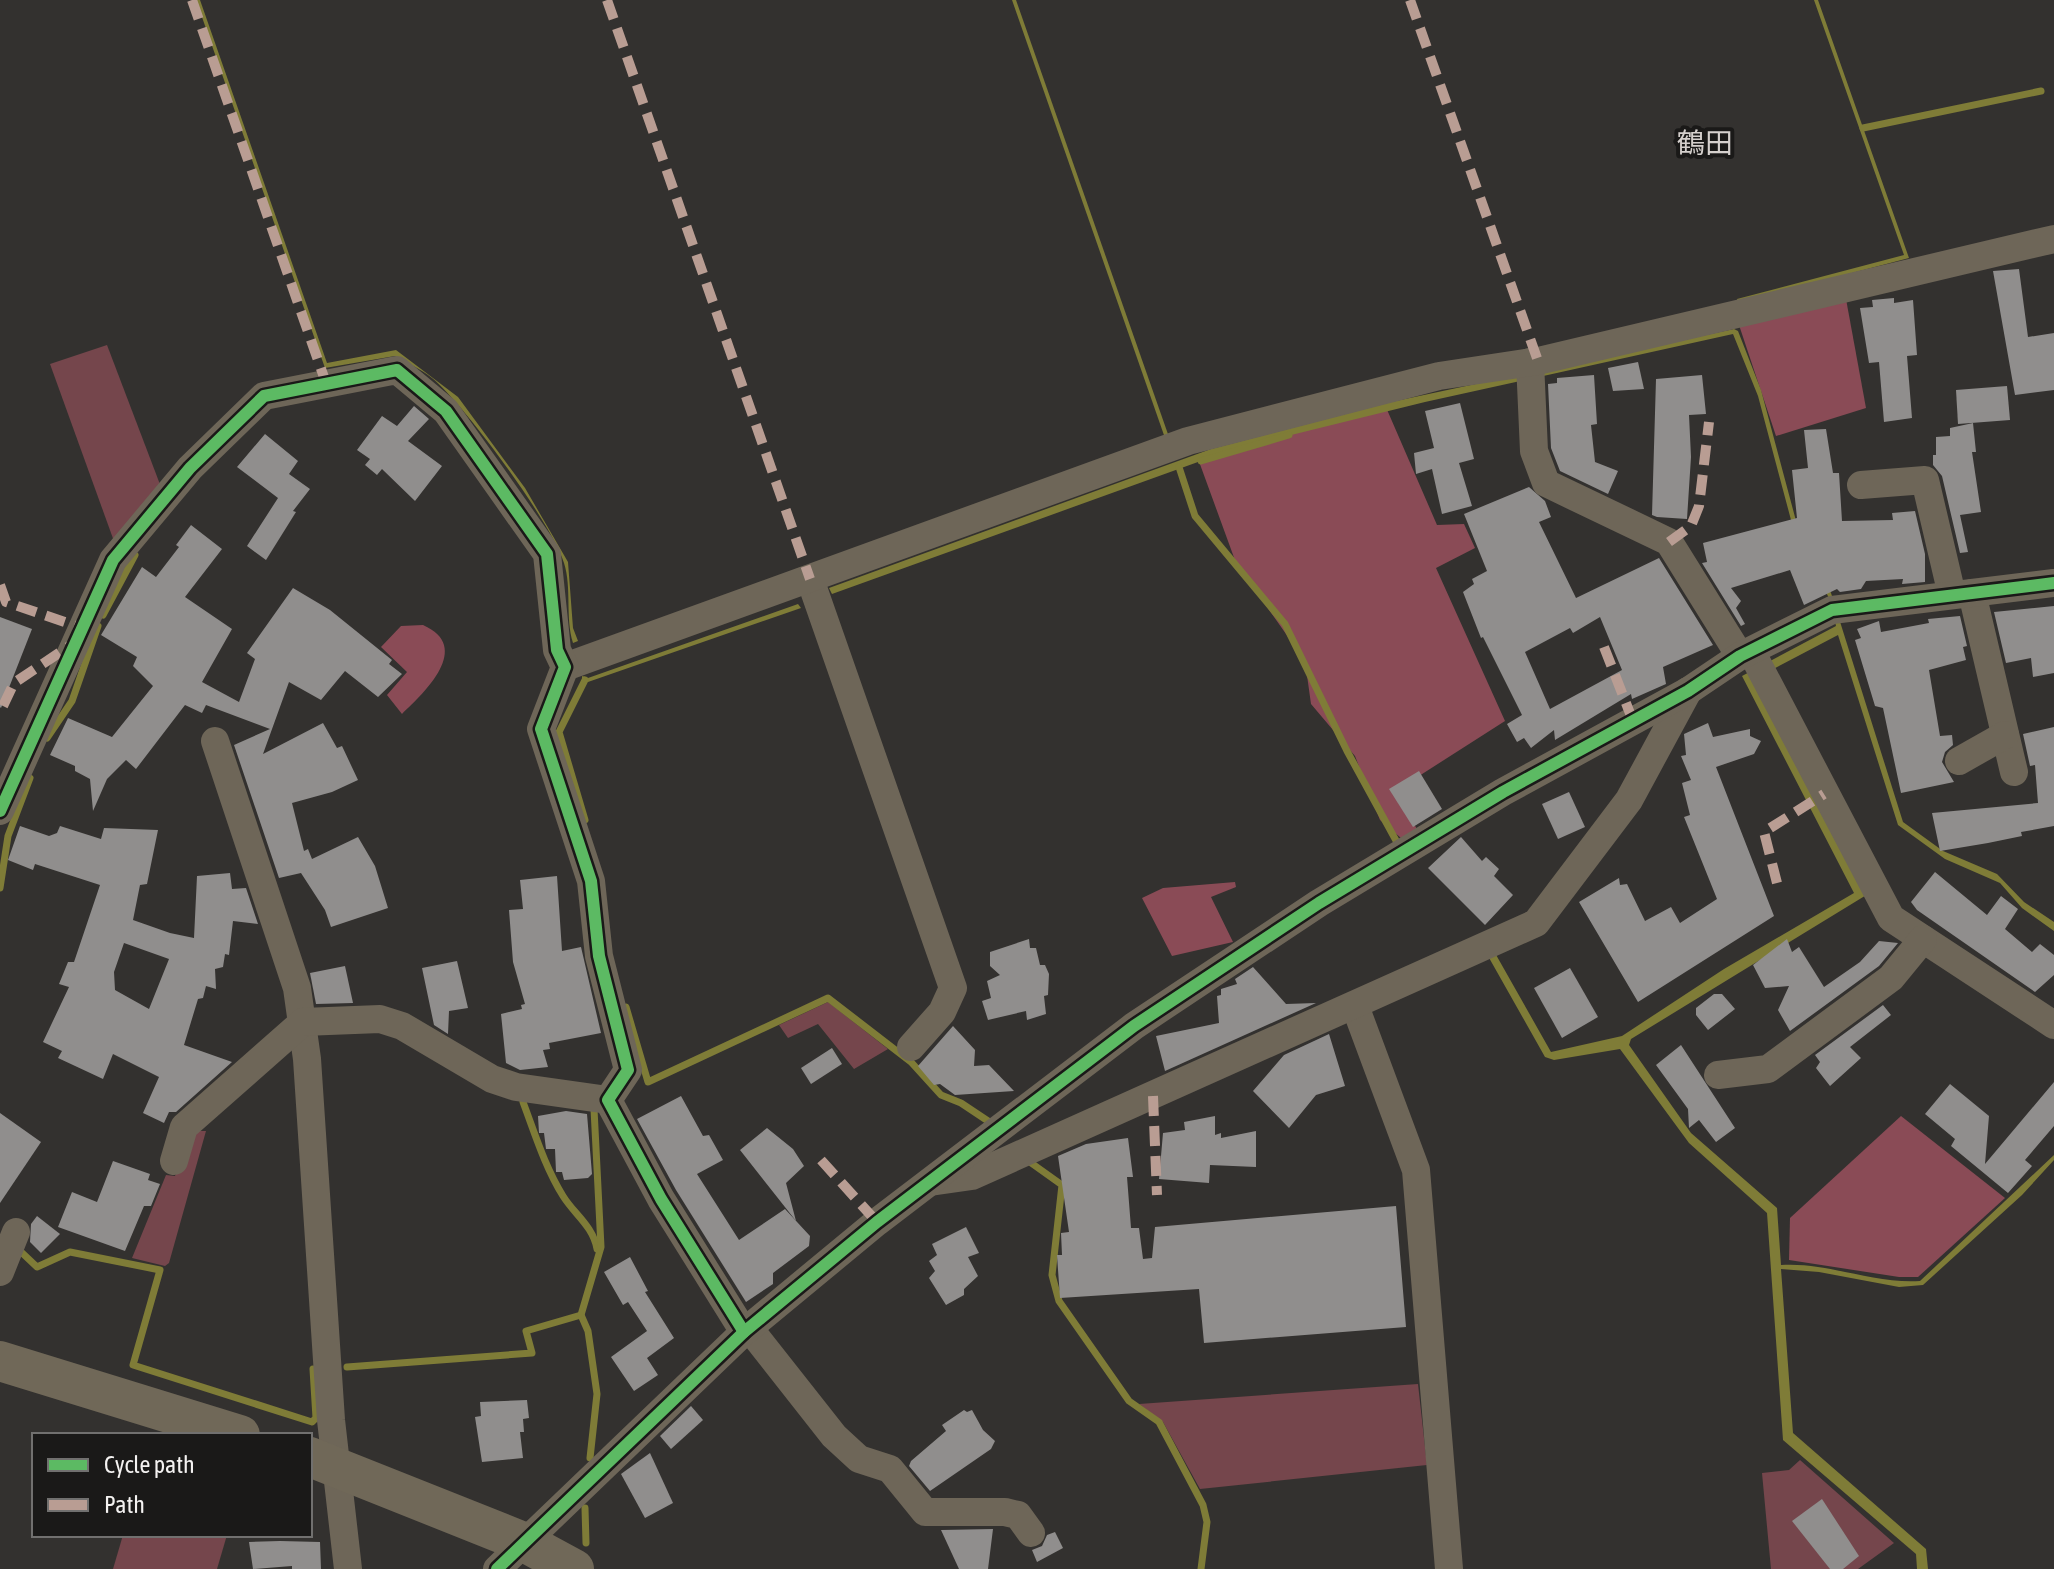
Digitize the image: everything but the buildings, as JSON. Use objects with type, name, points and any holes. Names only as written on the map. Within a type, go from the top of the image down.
[{"type":"street","points":[[565,667],[1188,441],[1439,376],[1530,362],[2054,239]]},
{"type":"street","points":[[1530,362],[1534,451],[1546,483],[1669,542],[1746,654],[1891,918],[2054,1025]]},
{"type":"street","points":[[0,811],[113,560],[190,468],[264,396],[397,370],[446,411],[547,554],[557,650],[565,667],[541,729],[591,881],[599,956],[628,1070],[608,1100]]},
{"type":"street","points":[[1861,485],[1925,480],[2014,772]]},
{"type":"street","points":[[810,579],[953,988],[942,1012],[911,1047]]},
{"type":"street","points":[[512,1556],[747,1330],[929,1182],[1134,1026],[1319,903],[1503,792],[1688,691],[1746,654],[1832,610],[2054,583]]},
{"type":"street","points":[[929,1182],[972,1176],[1536,923],[1629,800],[1688,691]]},
{"type":"street","points":[[1959,761],[2005,735]]},
{"type":"street","points":[[215,741],[297,988],[303,1022],[331,1420],[324,1461],[348,1569]]},
{"type":"street","points":[[1718,1075],[1768,1069],[1891,978],[1923,939]]},
{"type":"street","points":[[1355,1006],[1416,1170],[1449,1569]]},
{"type":"street","points":[[174,1161],[184,1127],[303,1022],[380,1019],[402,1026],[492,1079],[516,1087],[608,1100]]},
{"type":"street","points":[[608,1100],[661,1199],[747,1330],[834,1436],[859,1459],[890,1469],[925,1512],[1005,1512],[1018,1515],[1031,1533]]},
{"type":"street","points":[[0,1272],[7,1248],[16,1232]]},
{"type":"street","points":[[0,1361],[234,1433]]},
{"type":"street","points":[[324,1461],[512,1556],[574,1569]]},
{"type":"shaded area","points":[[196,0],[200,0],[327,363],[396,350],[458,397],[525,488],[568,562],[573,628],[578,641],[573,643],[568,582],[556,545],[506,466],[446,392],[428,375],[395,356],[325,368]]},
{"type":"shaded area","points":[[1012,0],[1016,0],[1169,437],[1165,438]]},
{"type":"shaded area","points":[[1814,0],[1818,0],[1909,258],[1738,303],[1737,299],[1904,255]]},
{"type":"shaded area","points":[[1846,299],[1866,408],[1776,436],[1738,322]]},
{"type":"shaded area","points":[[1734,329],[1738,331],[1761,390],[1799,532],[1831,593],[1903,822],[1943,851],[1997,874],[2024,902],[2054,922],[2054,931],[2022,908],[2000,883],[1945,859],[1898,825],[1838,635],[1756,678],[1868,894],[1631,1039],[1629,1045],[1691,1133],[1777,1208],[1781,1265],[1920,1281],[2054,1155],[2054,1160],[2022,1195],[1923,1285],[1899,1287],[1819,1272],[1781,1269],[1793,1433],[1926,1549],[1928,1569],[1917,1569],[1916,1554],[1783,1440],[1767,1213],[1689,1143],[1620,1049],[1554,1060],[1545,1057],[1488,956],[1495,953],[1551,1052],[1622,1036],[1724,969],[1854,893],[1742,676],[1836,626],[1829,598],[1795,535],[1758,396],[1733,334],[1425,402],[1234,449],[832,594],[829,588],[1211,449],[1391,402]]},
{"type":"shaded area","points":[[107,345],[161,487],[115,544],[50,364]]},
{"type":"shaded area","points":[[1385,405],[1437,525],[1464,524],[1475,548],[1436,568],[1505,721],[1394,792],[1417,829],[1401,838],[1380,820],[1355,756],[1311,704],[1305,661],[1236,563],[1197,456]]},
{"type":"shaded area","points":[[798,604],[801,608],[588,682],[582,681],[582,676],[588,678]]},
{"type":"shaded area","points":[[423,625],[437,634],[444,645],[444,657],[432,682],[402,714],[387,695],[407,672],[381,647],[401,626]]},
{"type":"shaded area","points":[[1235,882],[1236,887],[1211,897],[1233,942],[1172,956],[1142,898],[1163,888]]},
{"type":"shaded area","points":[[828,1002],[888,1049],[854,1069],[818,1024],[788,1038],[779,1025]]},
{"type":"shaded area","points":[[1901,1116],[2005,1198],[1918,1277],[1899,1277],[1789,1260],[1790,1218]]},
{"type":"shaded area","points":[[188,1131],[206,1131],[169,1263],[165,1266],[132,1258],[166,1175],[175,1176]]},
{"type":"shaded area","points":[[1418,1384],[1427,1465],[1200,1489],[1163,1422],[1139,1404]]},
{"type":"shaded area","points":[[1800,1460],[1894,1543],[1858,1569],[1771,1569],[1762,1473],[1789,1470]]},
{"type":"shaded area","points":[[122,1537],[226,1537],[217,1569],[113,1569]]},
{"type":"waterway","points":[[1863,128],[2041,91]]},
{"type":"waterway","points":[[1201,461],[1289,435]]},
{"type":"waterway","points":[[1179,467],[1195,516],[1285,624],[1347,751],[1399,846]]},
{"type":"waterway","points":[[103,615],[135,555]]},
{"type":"waterway","points":[[47,738],[72,701],[98,626]]},
{"type":"waterway","points":[[585,680],[559,732],[585,820]]},
{"type":"waterway","points":[[0,888],[8,836],[30,778]]},
{"type":"waterway","points":[[626,1007],[648,1082],[828,998],[911,1062],[941,1095],[961,1103],[994,1125]]},
{"type":"waterway","points":[[523,1102],[551,1174],[563,1196],[592,1234],[597,1249]]},
{"type":"waterway","points":[[590,1458],[597,1394],[588,1331],[581,1315],[601,1247],[594,1109]]},
{"type":"waterway","points":[[1027,1160],[1062,1185],[1052,1275],[1059,1301],[1129,1401],[1159,1422],[1203,1505],[1207,1522],[1201,1569]]},
{"type":"waterway","points":[[18,1249],[37,1267],[70,1252],[160,1270],[133,1365],[312,1422],[316,1418],[313,1369]]},
{"type":"waterway","points":[[347,1367],[532,1353],[526,1331],[581,1315]]},
{"type":"waterway","points":[[585,1508],[586,1543]]},
{"type":"marked path","points":[[192,0],[326,383]]},
{"type":"marked path","points":[[607,0],[810,579]]},
{"type":"marked path","points":[[1410,0],[1538,361]]},
{"type":"marked path","points":[[1669,542],[1691,526],[1699,506],[1709,422]]},
{"type":"marked path","points":[[0,585],[6,602],[82,628]]},
{"type":"marked path","points":[[3,706],[14,683],[71,645]]},
{"type":"marked path","points":[[1604,647],[1633,721]]},
{"type":"marked path","points":[[1777,883],[1764,832],[1824,794]]},
{"type":"marked path","points":[[1153,1096],[1157,1195]]},
{"type":"marked path","points":[[821,1160],[877,1222]]},
{"type":"cycle path","points":[[0,811],[113,560],[190,468],[264,396],[397,370],[446,411],[547,554],[557,650],[565,667],[541,729],[591,881],[599,956],[628,1070],[608,1100],[661,1199],[744,1332]]},
{"type":"cycle path","points":[[497,1569],[744,1332],[877,1222],[1134,1026],[1319,903],[1503,792],[1688,691],[1740,656],[1832,610],[2054,583]]},
{"type":"district","name":"鶴田","points":[[1705,143]]}]
